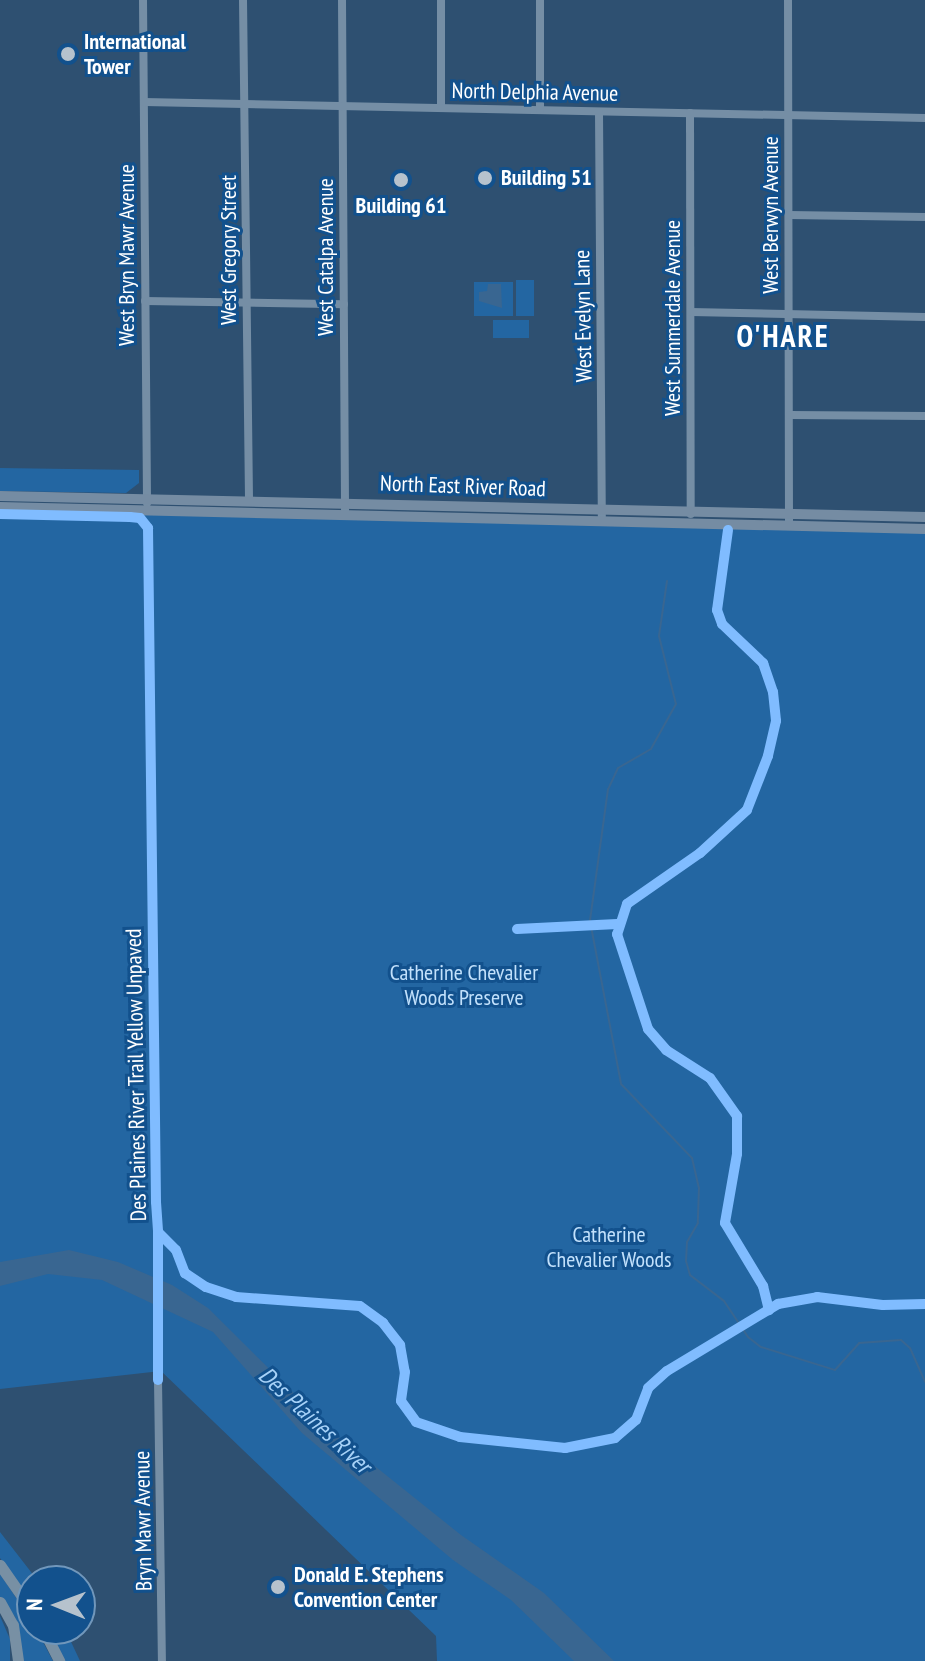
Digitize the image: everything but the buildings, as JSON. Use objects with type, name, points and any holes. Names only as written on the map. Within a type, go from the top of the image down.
[{"type":"highway","points":[[0,1565],[16,1588]]},
{"type":"highway","points":[[0,1602],[13,1625],[18,1661]]},
{"type":"main road","name":"North East River Road","points":[[0,496],[249,500],[345,508]]},
{"type":"main road","name":"North East River Road","points":[[0,507],[147,510],[345,508],[789,520],[925,517]]},
{"type":"main road","name":"North East River Road","points":[[789,520],[925,529]]},
{"type":"street","name":"West Bryn Mawr Avenue","points":[[143,0],[147,510]]},
{"type":"street","name":"West Gregory Street","points":[[243,0],[249,500]]},
{"type":"street","name":"West Catalpa Avenue","points":[[342,0],[345,508]]},
{"type":"street","points":[[441,0],[441,108]]},
{"type":"street","points":[[540,0],[540,110]]},
{"type":"street","name":"West Berwyn Avenue","points":[[788,0],[789,520]]},
{"type":"street","name":"North Delphia Avenue","points":[[144,102],[925,118]]},
{"type":"street","name":"West Evelyn Lane","points":[[599,112],[602,516]]},
{"type":"street","name":"West Summerdale Avenue","points":[[690,113],[691,518]]},
{"type":"street","points":[[789,215],[925,217]]},
{"type":"street","points":[[145,301],[344,304]]},
{"type":"street","points":[[691,312],[925,317]]},
{"type":"street","points":[[790,415],[925,416]]},
{"type":"street","name":"Bryn Mawr Avenue","points":[[158,1380],[162,1661]]},
{"type":"green space","points":[[516,280],[534,280],[534,316],[516,316]]},
{"type":"green space","points":[[474,282],[513,282],[513,316],[474,316]]},
{"type":"green space","points":[[493,320],[529,320],[529,338],[493,338]]},
{"type":"green space","points":[[0,468],[139,470],[139,483],[126,493],[0,491]]},
{"type":"green space","name":"Catherine Chevalier Woods","points":[[0,511],[925,532],[925,1661],[437,1661],[436,1636],[161,1371],[0,1389]]},
{"type":"green space","points":[[0,1532],[26,1565],[16,1565],[16,1580],[0,1558]]},
{"type":"green space","points":[[0,1574],[16,1598],[16,1622],[15,1617],[0,1597]]},
{"type":"green space","points":[[0,1616],[10,1639],[10,1661],[0,1661]]},
{"type":"green space","points":[[20,1645],[45,1645],[53,1661],[23,1661]]},
{"type":"green space","points":[[56,1645],[72,1645],[80,1661],[64,1661]]},
{"type":"water","points":[[488,284],[501,284],[502,308],[479,301],[479,292],[487,291]]},
{"type":"water","name":"Des Plaines River","points":[[69,1250],[118,1262],[172,1285],[208,1308],[336,1435],[461,1535],[544,1593],[614,1661],[574,1661],[511,1600],[453,1560],[302,1433],[213,1332],[102,1280],[48,1274],[0,1286],[0,1262]]},
{"type":"waterway","points":[[667,581],[659,636],[676,704],[651,749],[618,768],[608,789],[590,921],[621,1084],[692,1158],[699,1188],[698,1223],[687,1242],[686,1261],[690,1275],[724,1301],[748,1337],[761,1347],[835,1370],[859,1343],[901,1340],[910,1348],[925,1382]]},
{"type":"cycle path","name":"Des Plaines River Trail Yellow Unpaved","points":[[0,514],[130,517],[140,518],[148,528],[156,1202],[158,1232],[176,1250],[185,1273],[206,1287],[236,1297],[360,1306],[383,1323],[400,1345],[405,1372],[401,1401],[416,1422],[460,1437],[565,1448],[615,1438],[636,1420],[648,1388],[667,1371],[778,1304],[817,1297],[883,1305],[925,1304]]},
{"type":"cycle path","points":[[728,530],[717,610],[722,624],[763,663],[773,692],[776,721],[768,756],[747,810],[700,853],[627,904],[617,934],[648,1029],[666,1050],[710,1078],[737,1116],[737,1154],[725,1223],[763,1286],[769,1310]]},
{"type":"cycle path","points":[[517,929],[617,924]]},
{"type":"cycle path","name":"Des Plaines River Trail Yellow Unpaved","points":[[158,1232],[158,1380]]},
{"type":"place","name":"International Tower","points":[[68,54]]},
{"type":"place","name":"Building 51","points":[[485,178]]},
{"type":"place","name":"Building 61","points":[[401,180]]},
{"type":"place","name":"Donald E. Stephens Convention Center","points":[[278,1587]]},
{"type":"district","name":"O'HARE","points":[[783,336]]},
{"type":"park label","name":"Catherine Chevalier Woods Preserve","points":[[464,984]]}]
